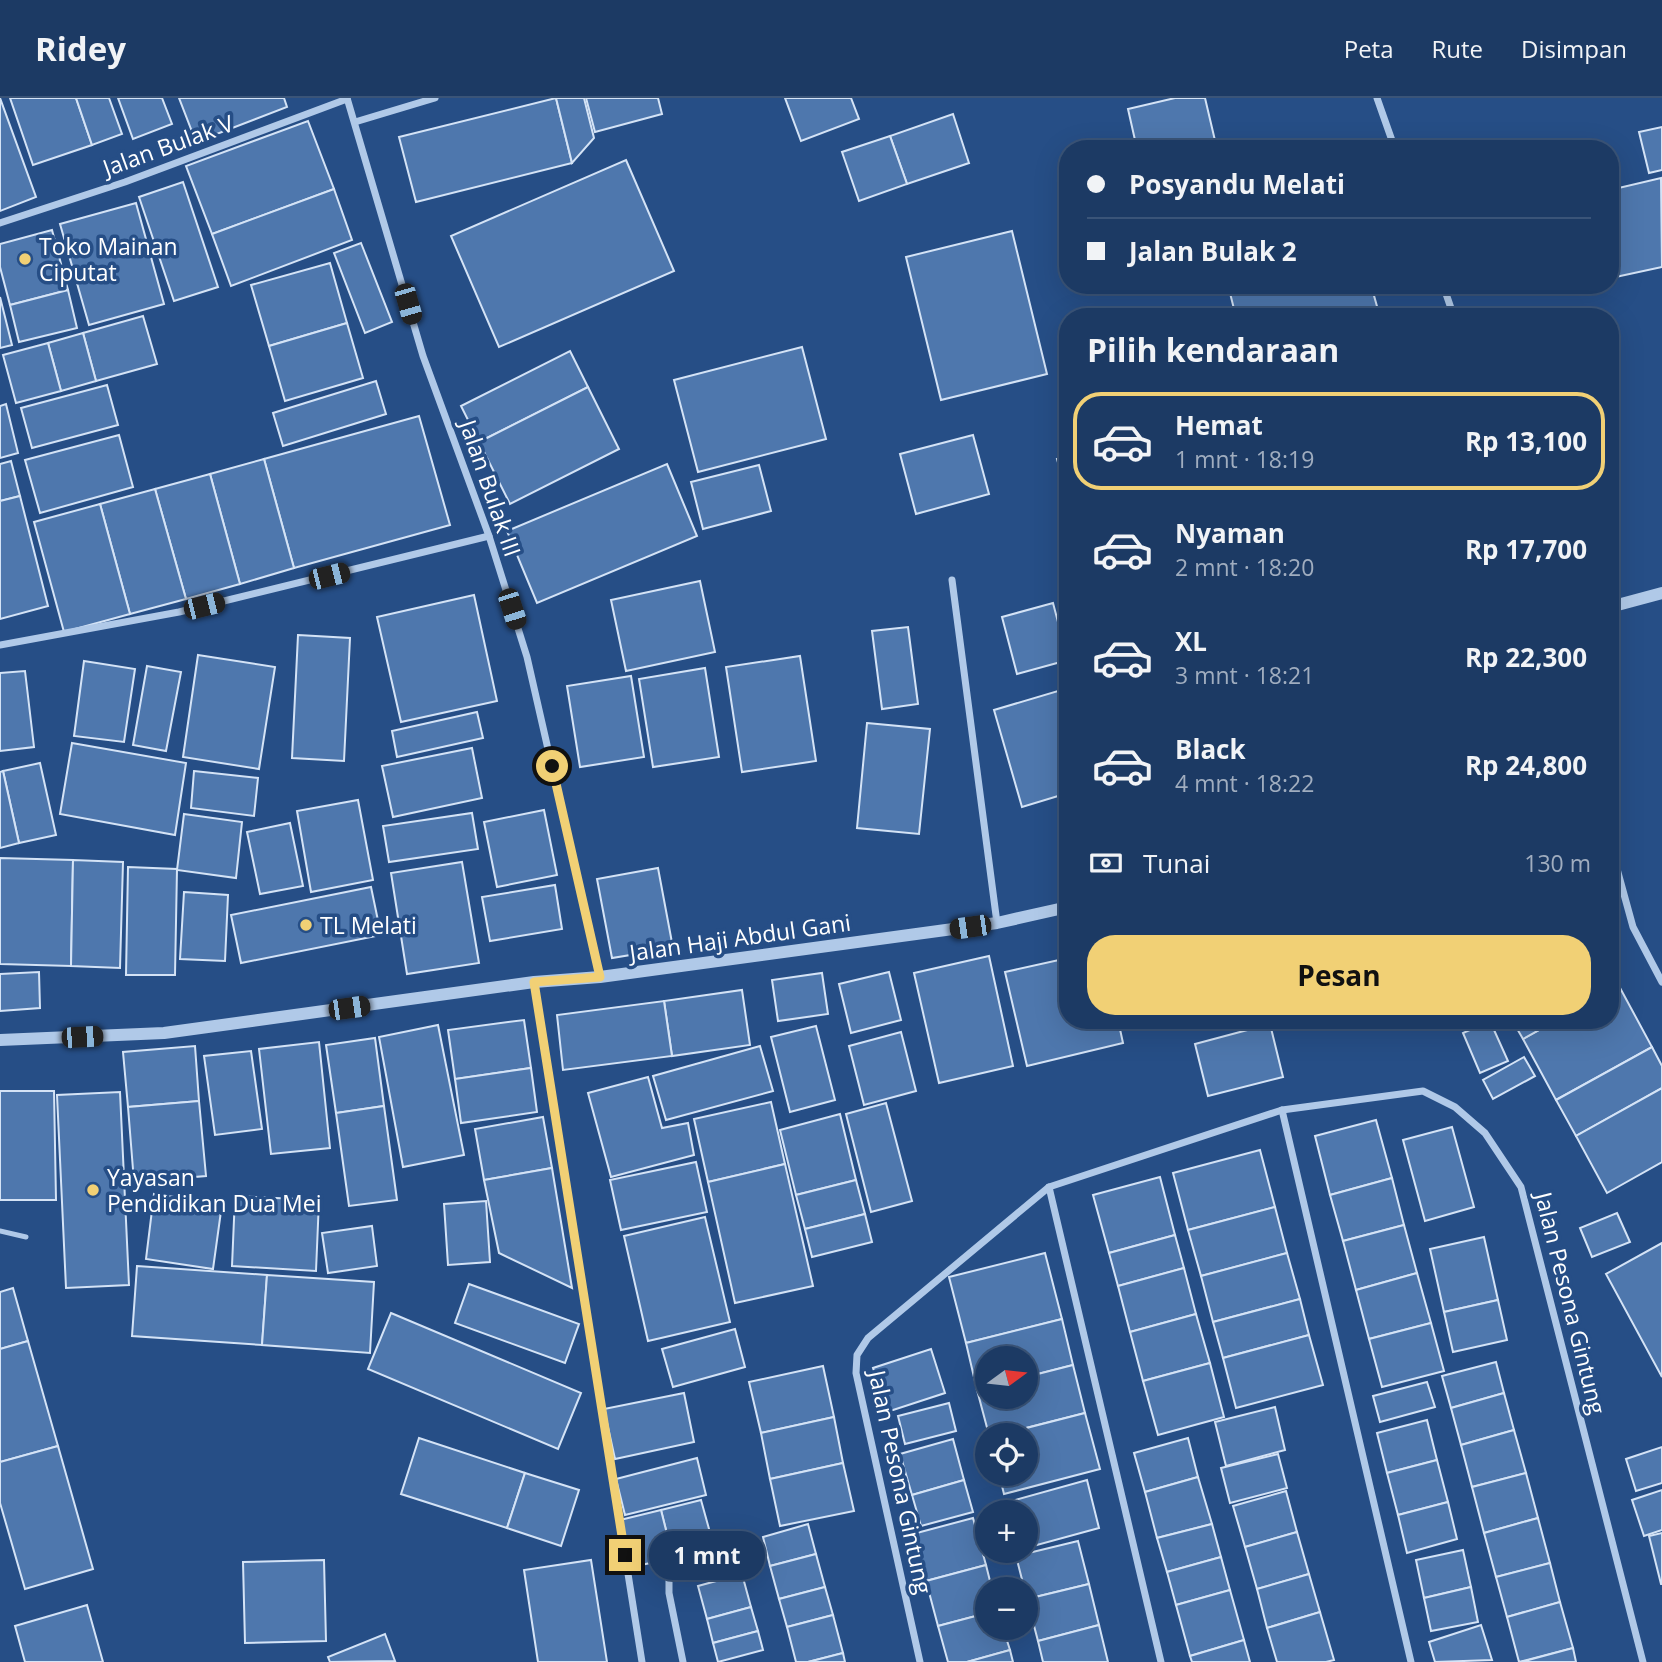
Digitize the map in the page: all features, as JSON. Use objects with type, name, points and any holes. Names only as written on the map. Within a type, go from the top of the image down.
[{"type":"street","points":[[355,122],[435,98]]},
{"type":"street","points":[[1377,98],[1392,140]]},
{"type":"street","name":"Jalan Bulak III","points":[[347,99],[423,356],[489,537],[527,657],[600,977]]},
{"type":"street","name":"Jalan Bulak V","points":[[0,223],[125,182],[347,99]]},
{"type":"street","points":[[0,645],[179,612],[489,537]]},
{"type":"street","points":[[952,580],[997,923]]},
{"type":"street","points":[[1619,605],[1662,593]]},
{"type":"street","points":[[1619,876],[1633,927],[1662,982]]},
{"type":"street","name":"Jalan Haji Abdul Gani","points":[[0,1041],[164,1033],[534,982],[600,977],[997,923],[1059,909]]},
{"type":"street","points":[[534,982],[642,1662]]},
{"type":"street","name":"Jalan Pesona Gintung","points":[[920,1662],[856,1373],[857,1355],[868,1338],[1049,1186],[1282,1110],[1423,1091],[1455,1107],[1485,1133],[1521,1187],[1643,1662]]},
{"type":"street","points":[[1282,1110],[1411,1662]]},
{"type":"street","points":[[1049,1186],[1161,1662]]},
{"type":"street","points":[[683,1662],[669,1593],[669,1580],[680,1572],[720,1555]]},
{"type":"lane","points":[[0,1231],[26,1237]]},
{"type":"building","points":[[0,98],[36,197],[0,211]]},
{"type":"building","points":[[10,98],[76,98],[92,145],[33,165]]},
{"type":"building","points":[[76,98],[109,98],[122,134],[92,145]]},
{"type":"building","points":[[118,98],[162,98],[172,124],[133,139]]},
{"type":"building","points":[[179,98],[284,98],[287,107],[196,142]]},
{"type":"building","points":[[556,98],[572,163],[416,202],[399,137]]},
{"type":"building","points":[[556,98],[584,98],[594,138],[572,163]]},
{"type":"building","points":[[586,98],[658,98],[662,114],[595,132]]},
{"type":"building","points":[[785,98],[851,98],[859,119],[801,141]]},
{"type":"building","points":[[1175,98],[1205,98],[1215,140],[1135,140],[1128,109]]},
{"type":"building","points":[[953,114],[969,163],[907,184],[890,136]]},
{"type":"building","points":[[308,121],[334,189],[212,234],[186,166]]},
{"type":"building","points":[[1662,127],[1662,170],[1649,173],[1639,132]]},
{"type":"building","points":[[890,136],[907,184],[859,201],[842,152]]},
{"type":"building","points":[[626,160],[674,271],[499,347],[451,236]]},
{"type":"building","points":[[1661,178],[1662,267],[1619,276],[1619,188]]},
{"type":"building","points":[[183,182],[218,287],[174,301],[139,197]]},
{"type":"building","points":[[334,189],[352,240],[231,286],[212,234]]},
{"type":"building","points":[[136,203],[164,304],[89,325],[60,224]]},
{"type":"building","points":[[52,230],[68,290],[10,305],[0,267],[0,244]]},
{"type":"building","points":[[1012,231],[1047,374],[941,400],[906,257]]},
{"type":"building","points":[[361,243],[392,322],[365,333],[334,253]]},
{"type":"building","points":[[330,263],[347,323],[269,346],[251,285]]},
{"type":"building","points":[[68,290],[77,328],[19,342],[10,305]]},
{"type":"building","points":[[1230,294],[1374,294],[1377,308],[1234,308]]},
{"type":"building","points":[[0,297],[12,345],[0,348]]},
{"type":"building","points":[[143,316],[157,364],[96,381],[83,333]]},
{"type":"building","points":[[347,323],[363,378],[285,401],[269,346]]},
{"type":"building","points":[[83,333],[96,381],[61,391],[48,343]]},
{"type":"building","points":[[48,343],[61,391],[16,403],[3,355]]},
{"type":"building","points":[[802,347],[826,439],[698,472],[674,380]]},
{"type":"building","points":[[570,351],[588,387],[479,442],[461,406]]},
{"type":"building","points":[[376,381],[386,414],[283,446],[273,413]]},
{"type":"building","points":[[107,385],[118,425],[32,448],[21,408]]},
{"type":"building","points":[[588,387],[619,449],[510,504],[479,442]]},
{"type":"building","points":[[6,404],[18,453],[0,458],[0,406]]},
{"type":"building","points":[[419,416],[450,525],[294,568],[264,459]]},
{"type":"building","points":[[119,435],[133,487],[40,513],[25,460]]},
{"type":"building","points":[[973,435],[989,494],[916,514],[900,454]]},
{"type":"building","points":[[264,459],[294,568],[240,584],[210,474]]},
{"type":"building","points":[[11,461],[20,496],[0,501],[0,464]]},
{"type":"building","points":[[667,464],[697,536],[537,603],[507,531]]},
{"type":"building","points":[[759,465],[771,511],[703,529],[691,482]]},
{"type":"building","points":[[210,474],[240,584],[186,599],[155,489]]},
{"type":"building","points":[[155,489],[186,599],[130,614],[100,504]]},
{"type":"building","points":[[20,496],[48,606],[0,619],[0,501]]},
{"type":"building","points":[[100,504],[130,614],[64,632],[34,522]]},
{"type":"building","points":[[700,581],[715,652],[626,671],[611,600]]},
{"type":"building","points":[[474,595],[497,701],[401,722],[377,617]]},
{"type":"building","points":[[1053,603],[1059,626],[1059,662],[1017,674],[1002,617]]},
{"type":"building","points":[[908,627],[918,704],[882,709],[872,631]]},
{"type":"building","points":[[298,635],[350,638],[344,761],[292,758]]},
{"type":"building","points":[[198,655],[275,667],[259,769],[183,757]]},
{"type":"building","points":[[800,656],[816,761],[742,772],[726,667]]},
{"type":"building","points":[[84,661],[135,669],[124,742],[74,736]]},
{"type":"building","points":[[147,666],[181,672],[166,751],[133,745]]},
{"type":"building","points":[[705,668],[719,757],[653,767],[639,679]]},
{"type":"building","points":[[25,671],[34,747],[0,751],[0,673]]},
{"type":"building","points":[[631,676],[644,757],[580,767],[567,686]]},
{"type":"building","points":[[1059,691],[1059,796],[1022,807],[994,710]]},
{"type":"building","points":[[477,712],[483,738],[397,757],[392,731]]},
{"type":"building","points":[[867,723],[930,729],[919,834],[857,828]]},
{"type":"building","points":[[72,743],[186,763],[175,835],[60,814]]},
{"type":"building","points":[[472,748],[482,798],[393,817],[382,766]]},
{"type":"building","points":[[40,763],[56,835],[19,843],[3,771]]},
{"type":"building","points":[[3,771],[19,843],[0,848],[0,772]]},
{"type":"building","points":[[194,771],[258,778],[254,816],[191,808]]},
{"type":"building","points":[[358,800],[373,880],[311,892],[297,811]]},
{"type":"building","points":[[544,810],[557,875],[497,887],[484,822]]},
{"type":"building","points":[[472,813],[478,849],[389,862],[383,826]]},
{"type":"building","points":[[184,814],[242,822],[236,878],[177,870]]},
{"type":"building","points":[[290,823],[303,886],[260,894],[247,832]]},
{"type":"building","points":[[0,858],[73,860],[71,966],[0,964]]},
{"type":"building","points":[[73,860],[123,862],[120,968],[71,966]]},
{"type":"building","points":[[462,862],[479,963],[407,974],[391,873]]},
{"type":"building","points":[[128,867],[177,869],[175,975],[126,975]]},
{"type":"building","points":[[658,868],[673,948],[612,958],[597,879]]},
{"type":"building","points":[[555,885],[562,929],[490,941],[482,897]]},
{"type":"building","name":"TL Melati","points":[[371,887],[381,935],[241,963],[231,915]]},
{"type":"building","points":[[184,892],[228,895],[225,961],[180,959]]},
{"type":"building","points":[[989,956],[1013,1066],[939,1083],[914,973]]},
{"type":"building","points":[[1059,960],[1059,1029],[1120,1029],[1123,1043],[1027,1066],[1005,972]]},
{"type":"building","points":[[39,972],[40,1008],[0,1011],[0,974]]},
{"type":"building","points":[[889,972],[901,1020],[851,1033],[839,984]]},
{"type":"building","points":[[822,973],[828,1014],[778,1021],[772,980]]},
{"type":"building","points":[[1619,986],[1652,1047],[1556,1100],[1523,1039],[1541,1029],[1619,1029]]},
{"type":"building","points":[[742,990],[750,1045],[672,1056],[664,1001]]},
{"type":"building","points":[[664,1001],[672,1056],[563,1070],[557,1015]]},
{"type":"building","points":[[524,1020],[531,1068],[455,1079],[448,1030]]},
{"type":"building","points":[[438,1025],[464,1155],[403,1167],[379,1037]]},
{"type":"building","points":[[816,1026],[835,1100],[790,1112],[771,1037]]},
{"type":"building","points":[[1251,1029],[1271,1029],[1283,1077],[1208,1096],[1195,1044]]},
{"type":"building","points":[[1472,1029],[1494,1029],[1508,1061],[1480,1073],[1463,1033]]},
{"type":"building","points":[[1517,1029],[1541,1029],[1523,1039]]},
{"type":"building","points":[[901,1032],[916,1091],[864,1105],[849,1046]]},
{"type":"building","points":[[375,1038],[384,1106],[336,1113],[326,1045]]},
{"type":"building","points":[[319,1042],[330,1148],[271,1154],[259,1049]]},
{"type":"building","points":[[195,1046],[199,1101],[128,1107],[123,1052]]},
{"type":"building","points":[[760,1046],[773,1091],[666,1120],[653,1076]]},
{"type":"building","points":[[1652,1047],[1662,1066],[1662,1088],[1576,1136],[1556,1100]]},
{"type":"building","points":[[251,1051],[262,1129],[215,1135],[204,1056]]},
{"type":"building","points":[[1524,1057],[1535,1076],[1493,1099],[1483,1080]]},
{"type":"building","points":[[531,1068],[537,1112],[461,1123],[455,1079]]},
{"type":"building","points":[[648,1077],[662,1128],[688,1123],[694,1155],[611,1177],[588,1093]]},
{"type":"building","points":[[1662,1088],[1662,1162],[1607,1193],[1576,1136]]},
{"type":"building","name":"Yayasan Pendidikan Dua Mei","points":[[0,1091],[54,1091],[56,1200],[0,1200]]},
{"type":"building","name":"Yayasan Pendidikan Dua Mei","points":[[120,1092],[129,1285],[66,1288],[57,1095]]},
{"type":"building","points":[[199,1101],[206,1176],[134,1182],[128,1107]]},
{"type":"building","points":[[771,1102],[785,1164],[708,1182],[694,1119]]},
{"type":"building","points":[[886,1103],[912,1201],[871,1212],[846,1114]]},
{"type":"building","points":[[384,1106],[397,1200],[349,1206],[336,1113]]},
{"type":"building","points":[[840,1114],[856,1180],[796,1195],[780,1130]]},
{"type":"building","points":[[543,1117],[552,1168],[484,1180],[475,1129]]},
{"type":"building","points":[[1376,1120],[1392,1178],[1330,1195],[1315,1136]]},
{"type":"building","points":[[1452,1127],[1474,1207],[1425,1221],[1403,1140]]},
{"type":"building","points":[[1260,1150],[1275,1207],[1188,1230],[1173,1173]]},
{"type":"building","points":[[696,1162],[707,1212],[621,1230],[610,1180]]},
{"type":"building","points":[[785,1164],[813,1286],[735,1303],[708,1182]]},
{"type":"building","points":[[552,1168],[572,1288],[499,1253],[484,1180]]},
{"type":"building","points":[[1160,1177],[1175,1235],[1109,1253],[1093,1195]]},
{"type":"building","points":[[1392,1178],[1404,1225],[1343,1241],[1330,1195]]},
{"type":"building","points":[[856,1180],[865,1214],[805,1229],[796,1195]]},
{"type":"building","points":[[154,1194],[222,1204],[213,1269],[146,1259]]},
{"type":"building","points":[[235,1196],[319,1200],[316,1271],[232,1266]]},
{"type":"building","points":[[486,1201],[490,1262],[448,1265],[444,1204]]},
{"type":"building","points":[[1275,1207],[1287,1253],[1201,1276],[1188,1230]]},
{"type":"building","points":[[1617,1213],[1630,1242],[1592,1257],[1580,1228]]},
{"type":"building","points":[[865,1214],[872,1242],[812,1257],[805,1229]]},
{"type":"building","points":[[705,1217],[730,1322],[648,1341],[624,1236]]},
{"type":"building","points":[[1404,1225],[1417,1273],[1356,1290],[1343,1241]]},
{"type":"building","points":[[372,1226],[377,1266],[328,1273],[322,1233]]},
{"type":"building","points":[[1175,1235],[1184,1268],[1118,1286],[1109,1253]]},
{"type":"building","points":[[1484,1237],[1498,1300],[1444,1312],[1430,1249]]},
{"type":"building","points":[[1662,1243],[1662,1377],[1606,1274]]},
{"type":"building","points":[[1045,1253],[1062,1319],[966,1343],[949,1277]]},
{"type":"building","points":[[1287,1253],[1300,1299],[1213,1322],[1201,1276]]},
{"type":"building","points":[[137,1266],[267,1275],[262,1345],[132,1336]]},
{"type":"building","points":[[1184,1268],[1196,1314],[1130,1332],[1118,1286]]},
{"type":"building","points":[[1417,1273],[1431,1323],[1369,1339],[1356,1290]]},
{"type":"building","points":[[267,1275],[374,1282],[370,1353],[262,1345]]},
{"type":"building","points":[[469,1284],[579,1324],[565,1363],[455,1323]]},
{"type":"building","points":[[13,1288],[28,1341],[0,1349],[0,1292]]},
{"type":"building","points":[[1300,1299],[1309,1335],[1223,1358],[1213,1322]]},
{"type":"building","points":[[1498,1300],[1507,1340],[1453,1352],[1444,1312]]},
{"type":"building","points":[[391,1313],[581,1393],[558,1449],[368,1369]]},
{"type":"building","points":[[1196,1314],[1210,1363],[1143,1381],[1130,1332]]},
{"type":"building","points":[[1062,1319],[1073,1365],[1038,1374],[1038,1346],[975,1346],[975,1381],[966,1343]]},
{"type":"building","points":[[1431,1323],[1444,1371],[1382,1387],[1369,1339]]},
{"type":"building","points":[[735,1329],[745,1367],[673,1387],[662,1349]]},
{"type":"building","points":[[1309,1335],[1323,1385],[1236,1408],[1223,1358]]},
{"type":"building","points":[[28,1341],[58,1446],[0,1462],[0,1349]]},
{"type":"building","points":[[931,1349],[945,1393],[887,1412],[873,1368]]},
{"type":"building","points":[[1496,1362],[1504,1393],[1451,1408],[1442,1376]]},
{"type":"building","points":[[1210,1363],[1224,1417],[1158,1435],[1143,1381]]},
{"type":"building","points":[[1073,1365],[1085,1413],[1038,1425],[986,1423],[982,1409],[1038,1409],[1038,1374]]},
{"type":"building","points":[[823,1366],[834,1417],[761,1433],[749,1382]]},
{"type":"building","points":[[1427,1382],[1435,1407],[1380,1422],[1373,1396]]},
{"type":"building","points":[[684,1393],[694,1442],[615,1459],[604,1409]]},
{"type":"building","points":[[1504,1393],[1514,1430],[1461,1445],[1451,1408]]},
{"type":"building","points":[[949,1403],[956,1431],[905,1444],[898,1416]]},
{"type":"building","points":[[1275,1407],[1285,1450],[1226,1466],[1215,1422]]},
{"type":"building","points":[[1085,1413],[1100,1469],[1038,1485],[1038,1425]]},
{"type":"building","points":[[834,1417],[843,1463],[770,1479],[761,1433]]},
{"type":"building","points":[[1427,1420],[1437,1460],[1387,1473],[1377,1433]]},
{"type":"building","points":[[1514,1430],[1526,1473],[1472,1487],[1461,1445]]},
{"type":"building","points":[[419,1438],[525,1473],[507,1528],[401,1494]]},
{"type":"building","points":[[1188,1438],[1198,1477],[1145,1492],[1134,1453]]},
{"type":"building","points":[[953,1439],[964,1480],[912,1495],[900,1454]]},
{"type":"building","points":[[58,1446],[93,1569],[25,1589],[0,1503],[0,1462]]},
{"type":"building","points":[[1662,1447],[1662,1483],[1636,1491],[1626,1459]]},
{"type":"building","points":[[1278,1454],[1287,1488],[1230,1503],[1221,1468]]},
{"type":"building","points":[[697,1458],[706,1495],[625,1515],[616,1479]]},
{"type":"building","points":[[1437,1460],[1448,1502],[1398,1515],[1387,1473]]},
{"type":"building","points":[[843,1463],[854,1511],[780,1526],[770,1479]]},
{"type":"building","points":[[525,1473],[579,1490],[561,1546],[507,1528]]},
{"type":"building","points":[[1526,1473],[1538,1518],[1484,1533],[1472,1487]]},
{"type":"building","points":[[1198,1477],[1212,1524],[1157,1538],[1145,1492]]},
{"type":"building","points":[[964,1480],[973,1512],[921,1526],[912,1495]]},
{"type":"building","points":[[1087,1480],[1099,1528],[1038,1545],[1038,1500],[1015,1500]]},
{"type":"building","points":[[1002,1486],[1035,1486],[1004,1494]]},
{"type":"building","points":[[1662,1490],[1662,1530],[1644,1536],[1632,1500]]},
{"type":"building","points":[[1286,1491],[1297,1532],[1245,1547],[1233,1506]]},
{"type":"building","points":[[701,1500],[714,1547],[673,1558],[661,1510]]},
{"type":"building","points":[[1448,1502],[1457,1539],[1407,1553],[1398,1515]]},
{"type":"building","points":[[661,1510],[673,1558],[632,1567],[620,1520]]},
{"type":"building","points":[[973,1518],[975,1563],[986,1565],[926,1581],[913,1534]]},
{"type":"building","points":[[1538,1518],[1550,1563],[1496,1577],[1484,1533]]},
{"type":"building","points":[[808,1524],[816,1554],[770,1566],[763,1537]]},
{"type":"building","points":[[1212,1524],[1221,1557],[1167,1572],[1157,1538]]},
{"type":"building","points":[[1297,1532],[1309,1574],[1257,1589],[1245,1547]]},
{"type":"building","points":[[1662,1533],[1662,1584],[1661,1584],[1649,1536]]},
{"type":"building","points":[[1078,1541],[1089,1584],[1038,1596],[1038,1577],[1021,1577],[1018,1563],[1038,1563],[1038,1551]]},
{"type":"building","points":[[1463,1550],[1471,1587],[1424,1598],[1416,1560]]},
{"type":"building","points":[[816,1554],[825,1587],[779,1599],[770,1566]]},
{"type":"building","points":[[1221,1557],[1230,1590],[1176,1605],[1167,1572]]},
{"type":"building","points":[[324,1560],[326,1641],[245,1643],[243,1562]]},
{"type":"building","points":[[591,1560],[607,1662],[538,1662],[524,1570]]},
{"type":"building","points":[[1550,1563],[1560,1602],[1507,1617],[1496,1577]]},
{"type":"building","points":[[986,1565],[989,1577],[975,1577],[975,1616],[938,1626],[926,1581]]},
{"type":"building","points":[[742,1574],[751,1607],[707,1619],[698,1586]]},
{"type":"building","points":[[1309,1574],[1320,1612],[1267,1628],[1257,1589]]},
{"type":"building","points":[[1089,1584],[1099,1625],[1038,1641],[1038,1596]]},
{"type":"building","points":[[825,1587],[833,1615],[787,1627],[779,1599]]},
{"type":"building","points":[[1471,1587],[1478,1622],[1431,1631],[1424,1598]]},
{"type":"building","points":[[1230,1590],[1244,1640],[1190,1656],[1176,1605]]},
{"type":"building","points":[[1560,1602],[1573,1648],[1519,1662],[1507,1617]]},
{"type":"building","points":[[87,1605],[103,1662],[25,1662],[15,1626]]},
{"type":"building","points":[[751,1607],[758,1631],[713,1643],[707,1619]]},
{"type":"building","points":[[1320,1612],[1334,1660],[1277,1662],[1267,1628]]},
{"type":"building","points":[[833,1615],[843,1653],[808,1662],[796,1662],[787,1627]]},
{"type":"building","points":[[975,1616],[975,1640],[1007,1640],[1010,1650],[967,1662],[948,1662],[938,1626]]},
{"type":"building","points":[[1099,1625],[1108,1662],[1043,1662],[1038,1641]]},
{"type":"building","points":[[1481,1625],[1492,1660],[1435,1662],[1429,1642]]},
{"type":"building","points":[[758,1631],[763,1650],[718,1662],[713,1643]]},
{"type":"building","points":[[385,1634],[395,1661],[330,1662],[328,1657]]},
{"type":"building","points":[[1244,1640],[1250,1662],[1192,1662],[1190,1656]]},
{"type":"building","points":[[1573,1648],[1576,1662],[1521,1662]]},
{"type":"building","points":[[1010,1650],[1013,1662],[967,1662]]},
{"type":"building","points":[[843,1653],[845,1662],[808,1662]]},
{"type":"place","name":"Toko Mainan Ciputat","points":[[25,259]]},
{"type":"place","name":"TL Melati","points":[[306,925]]},
{"type":"place","name":"Yayasan Pendidikan Dua Mei","points":[[93,1190]]},
{"type":"route","points":[[552,766],[600,977],[534,982],[625,1555]]}]
